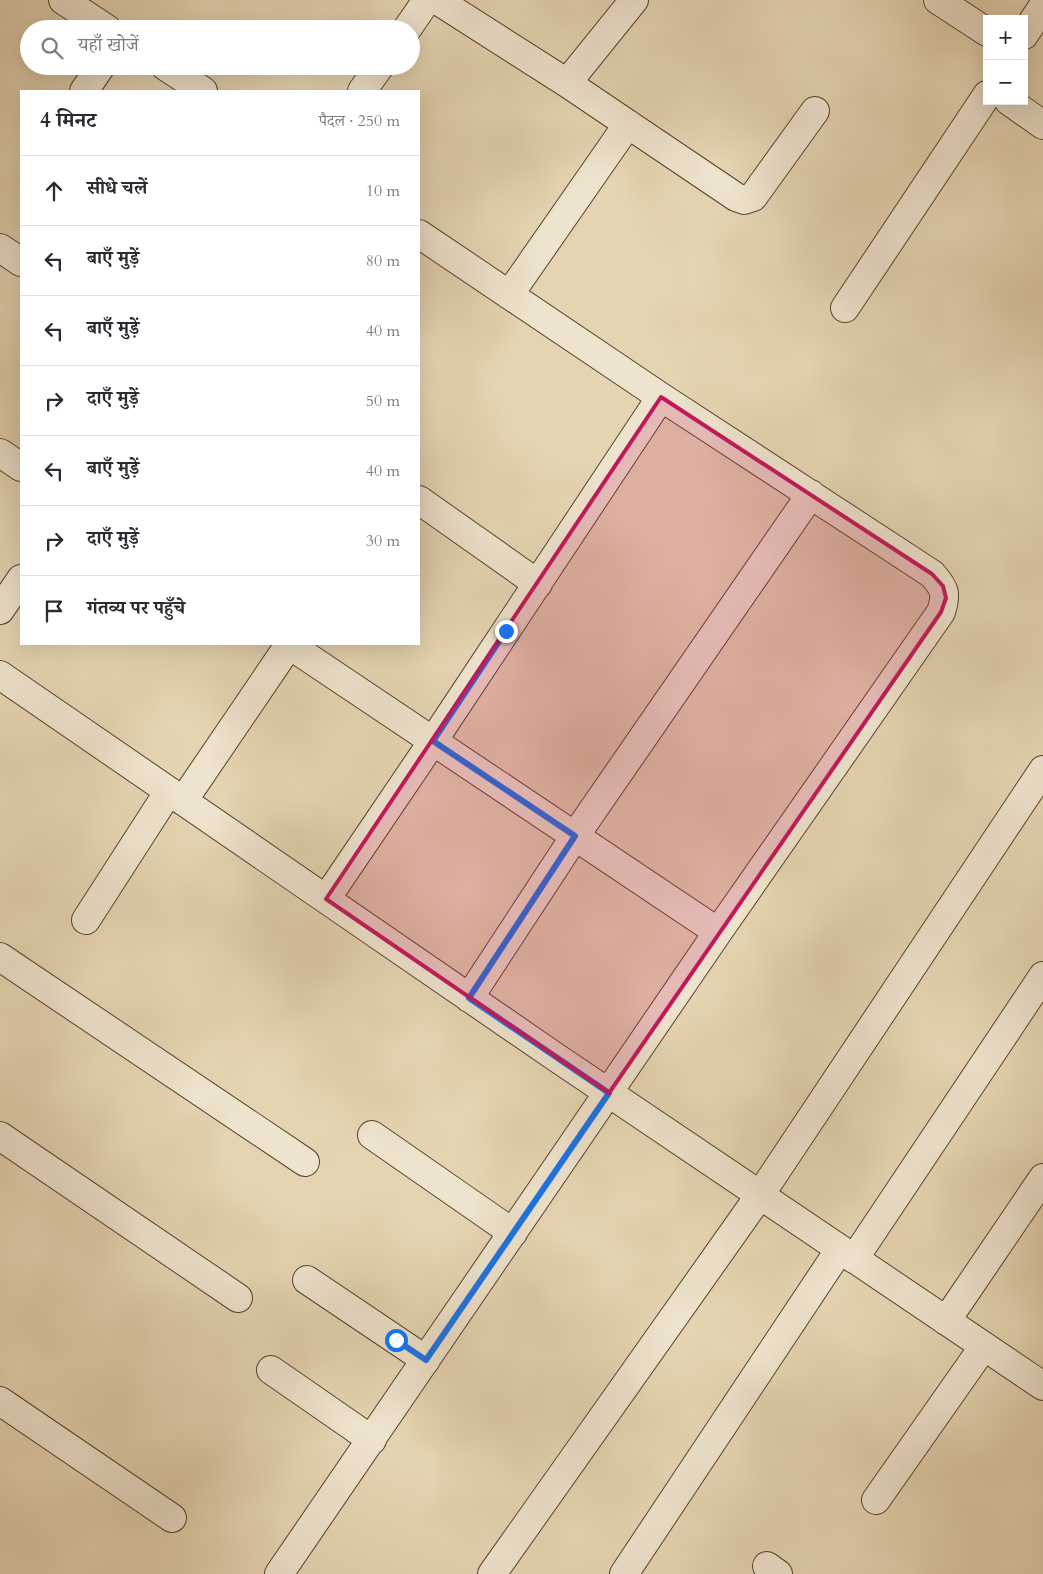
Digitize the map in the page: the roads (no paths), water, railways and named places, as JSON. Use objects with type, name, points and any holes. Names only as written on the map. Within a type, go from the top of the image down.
[{"type":"street","points":[[63,0],[93,20]]},
{"type":"street","points":[[413,20],[427,0]]},
{"type":"street","points":[[437,0],[567,83],[736,197],[744,200],[753,197],[815,111]]},
{"type":"street","points":[[567,83],[634,0]]},
{"type":"street","points":[[938,0],[983,29]]},
{"type":"street","points":[[1028,29],[1043,6]]},
{"type":"street","points":[[85,90],[95,75]]},
{"type":"street","points":[[179,75],[201,90]]},
{"type":"street","points":[[363,90],[374,75]]},
{"type":"street","points":[[845,308],[983,100]]},
{"type":"street","points":[[1015,105],[1043,125]]},
{"type":"street","points":[[509,295],[628,124]]},
{"type":"street","points":[[279,1574],[718,932],[941,612],[946,598],[942,586],[932,574],[661,397],[420,235]]},
{"type":"street","points":[[0,248],[20,261]]},
{"type":"street","points":[[326,899],[661,397]]},
{"type":"street","points":[[0,453],[20,466]]},
{"type":"street","points":[[469,998],[575,836],[810,494]]},
{"type":"street","points":[[420,501],[538,584]]},
{"type":"street","points":[[0,610],[20,580]]},
{"type":"street","points":[[86,920],[287,645]]},
{"type":"street","points":[[289,645],[718,932]]},
{"type":"street","points":[[0,675],[469,998],[1043,1386]]},
{"type":"street","points":[[492,1574],[760,1195],[1043,770]]},
{"type":"street","points":[[0,957],[305,1162]]},
{"type":"street","points":[[624,1574],[1043,976]]},
{"type":"street","points":[[372,1134],[513,1233]]},
{"type":"street","points":[[0,1136],[238,1298]]},
{"type":"street","points":[[946,1321],[1043,1178]]},
{"type":"street","points":[[308,1280],[426,1360]]},
{"type":"street","points":[[876,1500],[984,1346]]},
{"type":"street","points":[[271,1370],[372,1440]]},
{"type":"street","points":[[2,1407],[172,1518]]}]
